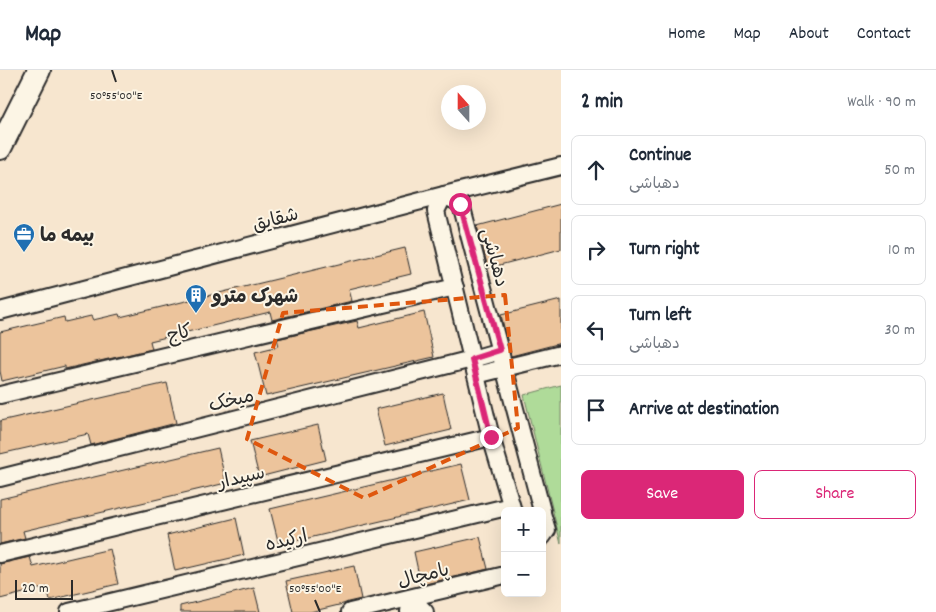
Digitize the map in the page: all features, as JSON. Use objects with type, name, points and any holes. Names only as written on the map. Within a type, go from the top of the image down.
[{"type":"main road","points":[[18,70],[23,70]]},
{"type":"main road","points":[[0,148],[39,70]]},
{"type":"street","name":"شقایق","points":[[0,311],[561,166]]},
{"type":"street","points":[[444,195],[436,211],[491,437],[512,507]]},
{"type":"street","name":"دهباشی","points":[[444,195],[460,204],[541,507]]},
{"type":"street","name":"کاج","points":[[0,395],[455,288]]},
{"type":"street","points":[[474,367],[500,350]]},
{"type":"street","points":[[474,367],[504,368],[561,354]]},
{"type":"street","name":"میخک","points":[[0,478],[474,367]]},
{"type":"street","name":"سپیدار","points":[[0,554],[491,437]]},
{"type":"street","name":"ارکیده","points":[[69,612],[501,511]]},
{"type":"street","name":"پامچال","points":[[350,612],[410,605],[501,576]]},
{"type":"street","points":[[410,605],[425,612]]},
{"type":"highlighted area","points":[[505,295],[518,428],[364,498],[247,439],[283,313]]},
{"type":"green space","points":[[561,385],[561,544],[524,395]]},
{"type":"building","points":[[561,204],[561,249],[488,268],[477,226]]},
{"type":"building","name":"شهرک مترو","points":[[405,248],[411,274],[349,289],[352,301],[272,320],[270,312],[150,341],[152,349],[65,369],[65,366],[2,381],[0,371],[0,332],[64,317],[65,322],[91,316],[93,320],[119,314],[120,317]]},
{"type":"building","points":[[561,300],[561,343],[511,356],[501,315]]},
{"type":"building","name":"شهرک مترو","points":[[424,312],[434,357],[266,396],[255,352],[279,346],[277,339],[357,321],[359,328]]},
{"type":"building","points":[[167,383],[176,423],[91,445],[88,434],[0,454],[0,421]]},
{"type":"building","points":[[443,393],[451,430],[385,446],[376,409]]},
{"type":"building","points":[[318,425],[326,460],[259,477],[250,441]]},
{"type":"building","points":[[218,448],[226,483],[23,531],[25,538],[0,544],[0,499]]},
{"type":"building","points":[[461,464],[470,500],[279,545],[270,509]]},
{"type":"building","points":[[236,518],[244,555],[175,571],[167,535]]},
{"type":"building","points":[[480,537],[488,569],[421,585],[414,552]]},
{"type":"building","points":[[110,549],[118,584],[50,600],[47,587],[0,599],[0,564],[30,557],[33,567]]},
{"type":"building","points":[[354,566],[361,599],[310,612],[293,612],[286,581]]},
{"type":"building","points":[[254,588],[260,612],[180,612],[180,606]]},
{"type":"place","name":"بیمه ما","points":[[24,253]]},
{"type":"place","name":"شهرک مترو","points":[[196,314]]},
{"type":"route","points":[[460,204],[500,350],[472,359],[491,437]]}]
